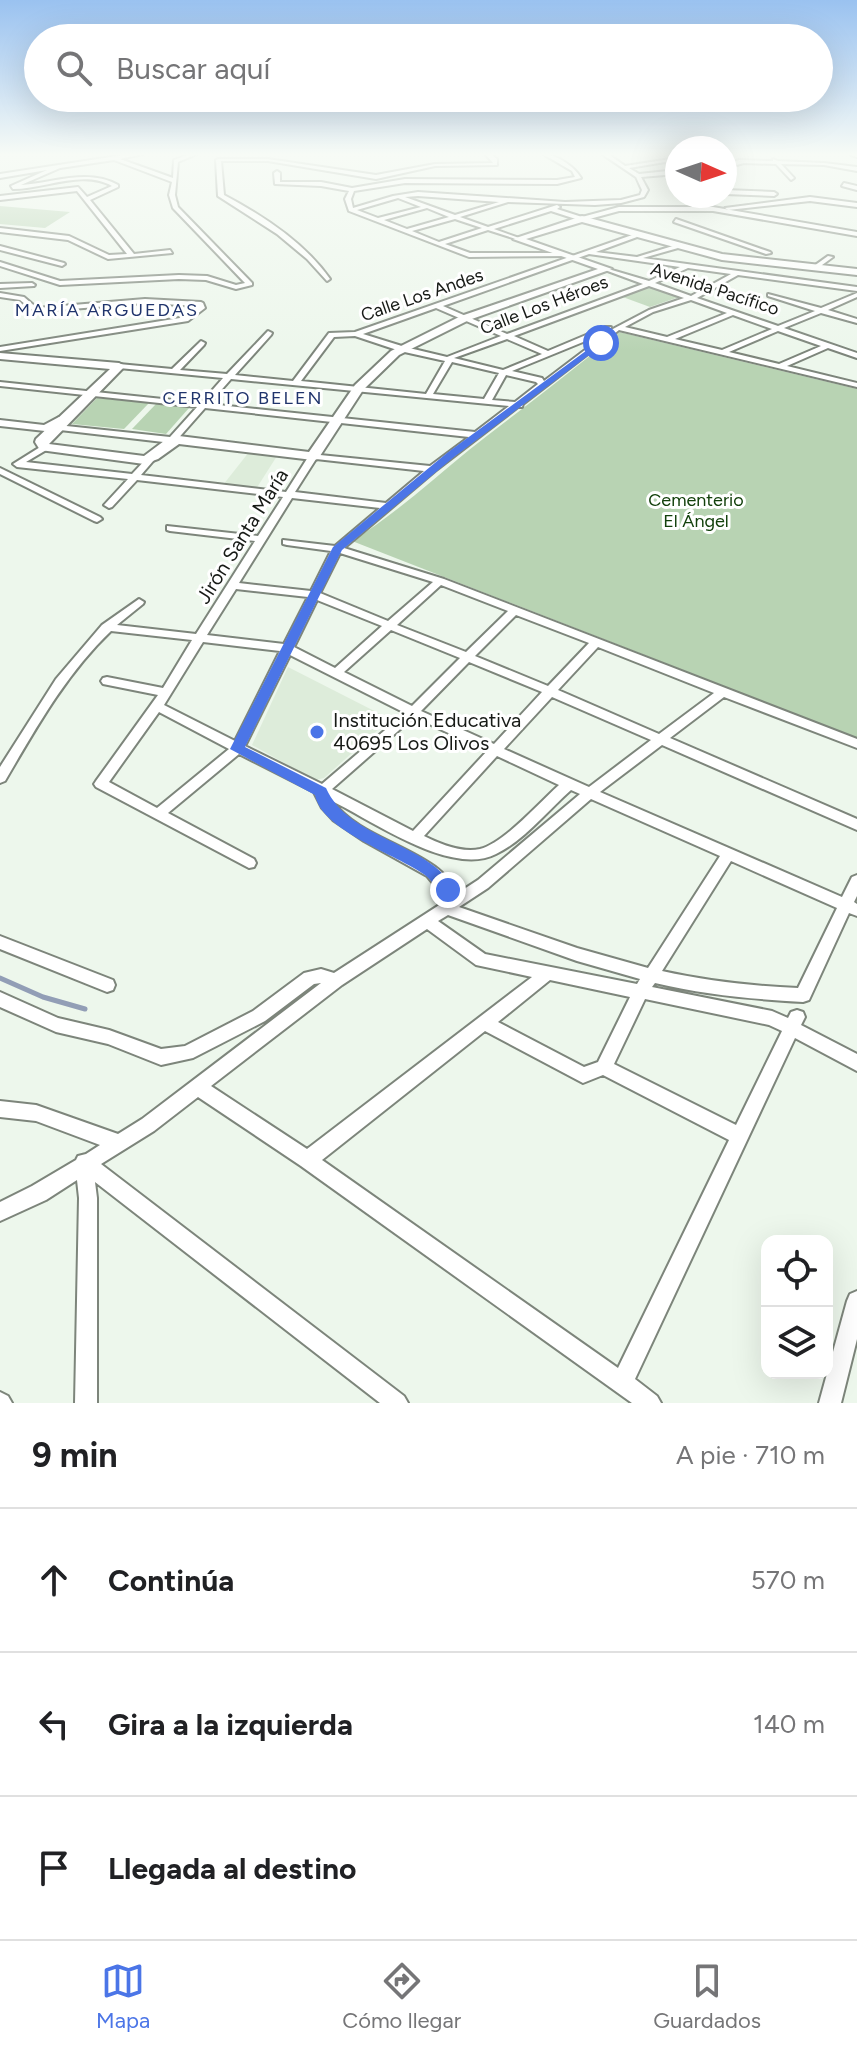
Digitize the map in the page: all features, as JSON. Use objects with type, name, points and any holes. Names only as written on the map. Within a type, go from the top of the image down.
[{"type":"street","points":[[104,219],[132,256]]},
{"type":"street","points":[[0,264],[60,283],[179,277],[207,278],[236,287],[250,284],[187,219]]},
{"type":"street","points":[[255,219],[318,267],[327,279]]},
{"type":"street","points":[[407,231],[447,219]]},
{"type":"street","points":[[463,219],[517,239]]},
{"type":"street","points":[[438,244],[515,219]]},
{"type":"street","points":[[681,219],[676,221],[768,253]]},
{"type":"street","points":[[776,219],[857,234]]},
{"type":"street","points":[[379,220],[438,244],[484,257],[568,256]]},
{"type":"street","points":[[584,220],[726,259],[852,272]]},
{"type":"street","points":[[499,245],[584,220],[722,257],[852,272]]},
{"type":"street","points":[[2,232],[69,238],[108,257],[170,252]]},
{"type":"street","name":"Calle Los Andes","points":[[356,334],[568,256],[635,236]]},
{"type":"street","name":"Avenida Pacífico","points":[[517,239],[857,356]]},
{"type":"street","points":[[313,456],[359,388],[403,349],[463,318],[676,247]]},
{"type":"street","points":[[0,248],[62,264]]},
{"type":"street","points":[[584,252],[857,292]]},
{"type":"street","points":[[816,267],[830,257]]},
{"type":"street","name":"Calle Los Héroes","points":[[451,360],[648,284],[689,265]]},
{"type":"street","points":[[249,863],[158,814],[237,749],[337,549],[432,469],[618,328],[651,311],[692,298],[735,274]]},
{"type":"street","points":[[726,279],[748,283],[765,279]]},
{"type":"street","points":[[0,286],[32,285]]},
{"type":"street","points":[[725,351],[822,311],[857,292]]},
{"type":"street","points":[[0,295],[22,298],[35,310],[174,301],[201,304],[202,308],[188,319],[0,349]]},
{"type":"street","points":[[770,295],[857,321]]},
{"type":"street","points":[[435,305],[546,353]]},
{"type":"street","points":[[667,340],[735,312]]},
{"type":"street","points":[[618,328],[725,351],[857,385]]},
{"type":"street","points":[[487,401],[504,372],[608,329]]},
{"type":"street","points":[[109,505],[268,333]]},
{"type":"street","points":[[296,382],[332,335],[356,334],[403,349],[539,380],[543,385]]},
{"type":"street","points":[[175,370],[201,343]]},
{"type":"street","points":[[781,366],[827,346]]},
{"type":"street","points":[[0,356],[123,365],[519,405]]},
{"type":"street","points":[[45,447],[41,442],[123,365],[138,357]]},
{"type":"street","points":[[429,395],[451,360]]},
{"type":"street","points":[[0,384],[477,435]]},
{"type":"street","points":[[0,423],[45,428],[65,422],[172,440],[432,469]]},
{"type":"street","points":[[150,460],[45,447],[17,464],[390,506]]},
{"type":"street","name":"Jirón Santa María","points":[[158,814],[101,784],[157,706],[313,456]]},
{"type":"street","points":[[0,471],[97,519]]},
{"type":"street","points":[[170,528],[260,539]]},
{"type":"street","points":[[287,542],[337,549],[440,581],[857,744]]},
{"type":"street","points":[[336,673],[440,581]]},
{"type":"street","points":[[232,585],[315,595],[391,624],[857,825]]},
{"type":"street","points":[[0,778],[23,739],[106,627],[139,602]]},
{"type":"street","points":[[321,792],[413,712],[514,611]]},
{"type":"street","points":[[106,627],[286,648],[413,712],[569,784],[851,908]]},
{"type":"street","points":[[416,836],[596,642]]},
{"type":"street","points":[[107,681],[165,692]]},
{"type":"street","points":[[0,1212],[39,1193],[84,1162],[119,1143],[198,1087],[336,980],[508,866],[590,793],[661,742],[724,691]]},
{"type":"street","points":[[157,706],[321,792],[464,855],[478,855],[496,849],[569,784]]},
{"type":"street","points":[[321,792],[324,805],[344,822],[432,872],[451,905],[544,946],[646,985],[795,1024],[857,1063]]},
{"type":"street","points":[[483,1022],[583,1075],[604,1067],[646,985],[727,856]]},
{"type":"street","points":[[428,919],[481,960],[547,974],[739,993],[803,995],[851,908],[857,881]]},
{"type":"street","points":[[0,942],[107,985]]},
{"type":"street","points":[[307,1160],[547,974]]},
{"type":"street","points":[[0,999],[56,1025],[109,1037],[161,1057],[187,1053],[259,1016],[310,978],[321,976],[336,980]]},
{"type":"street","points":[[622,1383],[738,1135],[795,1024]]},
{"type":"street","points":[[604,1067],[738,1135]]},
{"type":"street","points":[[198,1087],[307,1160],[650,1403]]},
{"type":"street","points":[[0,1109],[36,1113],[119,1143]]},
{"type":"street","points":[[84,1162],[88,1198],[86,1403]]},
{"type":"street","points":[[84,1162],[397,1403]]},
{"type":"street","points":[[830,1403],[857,1302]]},
{"type":"shaded area","points":[[249,452],[277,456],[256,489],[223,485]]},
{"type":"shaded area","name":"Institución Educativa 40695 Los Olivos","points":[[288,667],[390,719],[324,778],[315,780],[252,745]]},
{"type":"green space","points":[[0,219],[58,219],[45,228],[0,224]]},
{"type":"green space","points":[[648,287],[679,297],[650,307],[620,296]]},
{"type":"green space","name":"Cementerio El Ángel","points":[[619,332],[857,389],[857,738],[352,541],[398,509]]},
{"type":"green space","points":[[97,398],[149,403],[124,429],[72,424]]},
{"type":"green space","points":[[156,404],[189,408],[166,434],[132,429]]},
{"type":"waterway","points":[[0,978],[43,997],[85,1009]]},
{"type":"place","name":"Institución Educativa 40695 Los Olivos","points":[[317,732]]},
{"type":"district","name":"MARÍA ARGUEDAS","points":[[107,310]]},
{"type":"district","name":"CERRITO BELEN","points":[[243,398]]},
{"type":"route","points":[[448,890],[432,872],[344,822],[324,805],[321,792],[237,749],[337,549],[432,469],[601,343]]}]
